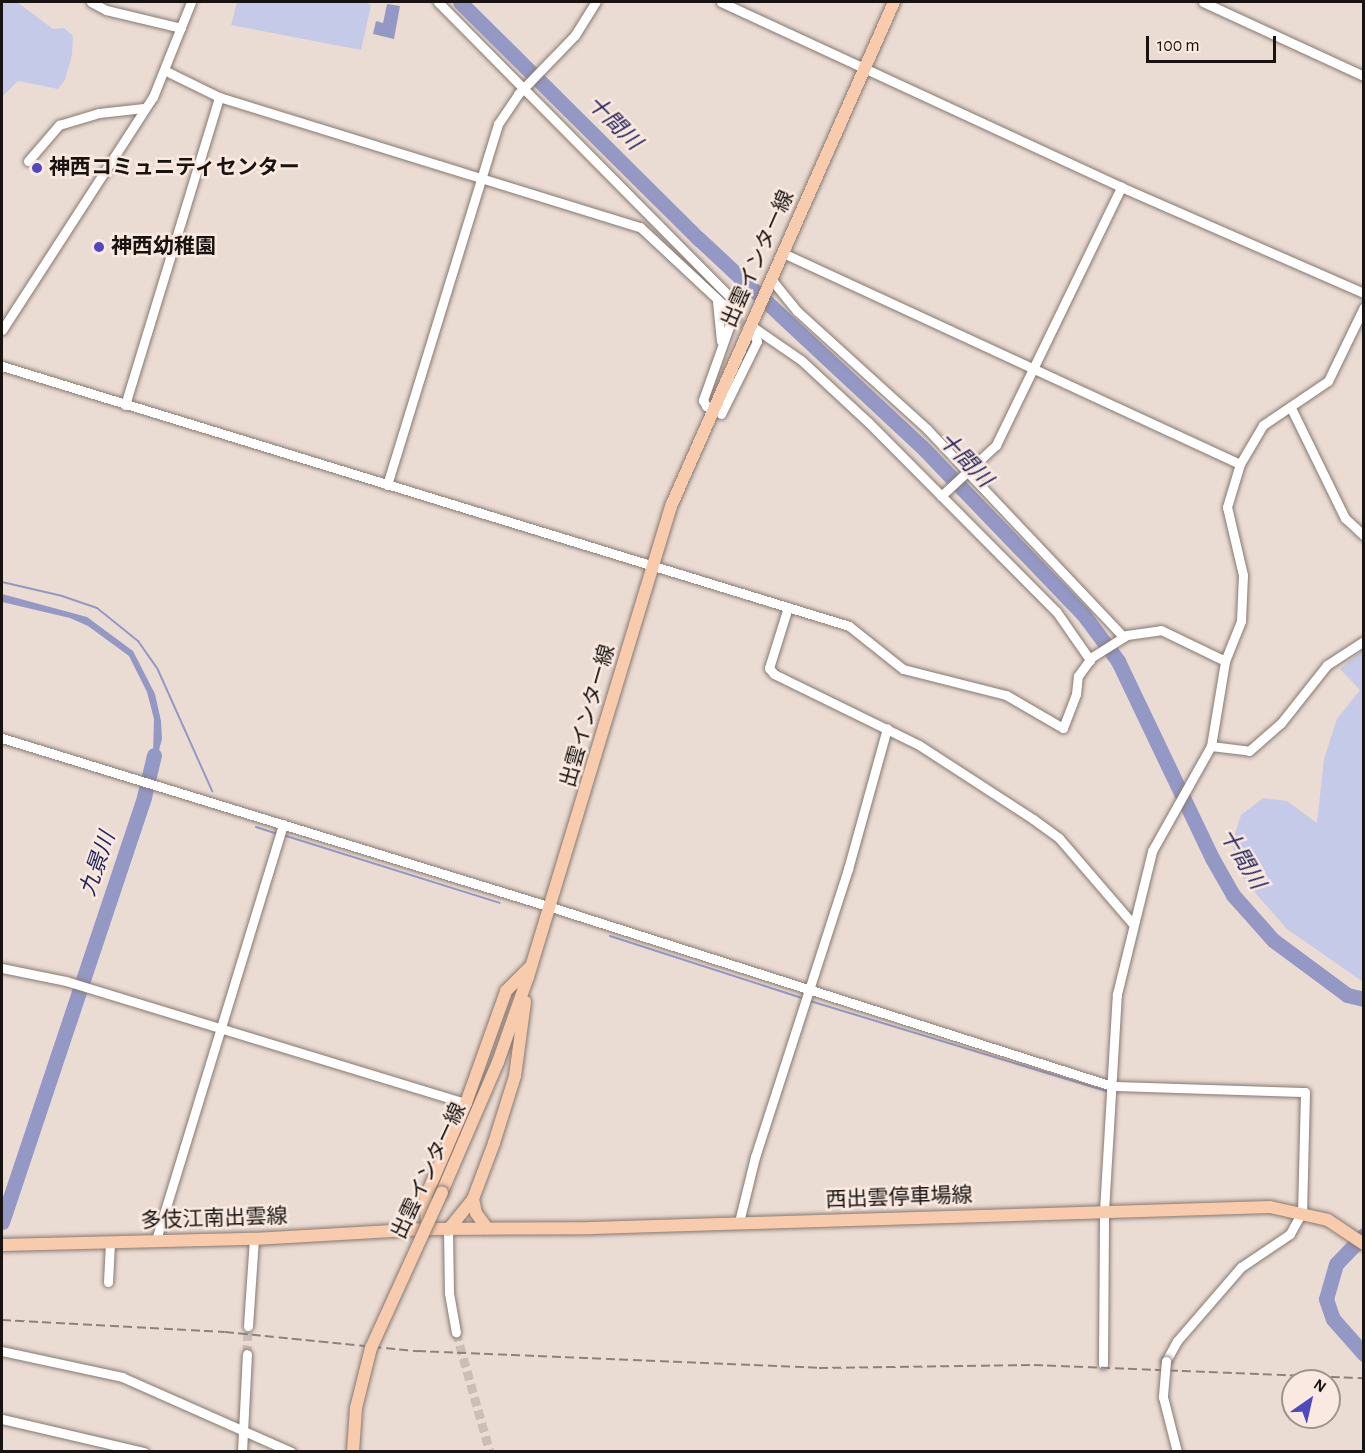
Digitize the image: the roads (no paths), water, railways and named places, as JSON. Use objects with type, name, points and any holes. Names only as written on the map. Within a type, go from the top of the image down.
[{"type":"main road","name":"出雲インター線","points":[[352,1452],[356,1408],[371,1348],[494,1072],[528,977],[551,907],[651,565],[690,456],[753,326],[770,282],[894,2]]},
{"type":"main road","points":[[427,1229],[426,1196],[466,1103],[506,991],[532,964]]},
{"type":"main road","points":[[448,1230],[473,1199],[514,1076],[528,977]]},
{"type":"main road","points":[[473,1199],[476,1213],[487,1228]]},
{"type":"main road","name":"西出雲停車場線","points":[[427,1229],[1270,1207],[1302,1212],[1328,1220],[1359,1241]]},
{"type":"main road","name":"多伎江南出雲線","points":[[2,1245],[254,1239],[427,1229]]},
{"type":"street","points":[[91,2],[106,10],[181,28]]},
{"type":"street","points":[[2,330],[166,71],[191,2]]},
{"type":"street","points":[[438,2],[732,298],[735,310],[703,400],[706,406]]},
{"type":"street","points":[[387,485],[498,124],[524,87],[575,35],[596,2]]},
{"type":"street","points":[[721,2],[1121,187],[1364,293]]},
{"type":"street","points":[[1203,2],[1364,76]]},
{"type":"street","points":[[166,71],[219,97],[640,227],[727,308]]},
{"type":"street","points":[[125,405],[219,97]]},
{"type":"street","points":[[28,161],[59,125],[99,113],[144,108]]},
{"type":"street","points":[[943,494],[996,446],[1030,368],[1121,187]]},
{"type":"street","points":[[783,253],[1240,464]]},
{"type":"street","points":[[770,282],[797,311],[966,472],[1122,638]]},
{"type":"street","points":[[715,296],[721,313],[721,351]]},
{"type":"street","points":[[1103,1364],[1104,1211],[1117,994],[1152,851],[1211,746],[1225,661],[1245,603],[1243,575],[1227,507],[1240,464],[1263,425],[1328,381],[1364,307]]},
{"type":"street","points":[[721,414],[757,341],[753,326]]},
{"type":"street","points":[[753,326],[801,360],[943,494],[1056,611],[1091,658]]},
{"type":"street","points":[[2,366],[849,626],[903,669],[1006,695],[1064,728],[1076,694],[1078,676],[1091,658],[1122,638],[1161,630],[1225,661]]},
{"type":"street","points":[[1291,408],[1346,518],[1364,536]]},
{"type":"street","points":[[788,607],[769,668],[919,745],[1059,838],[1133,924]]},
{"type":"street","points":[[1211,746],[1249,751],[1281,723],[1327,665],[1364,641]]},
{"type":"street","points":[[739,1222],[755,1157],[848,869],[887,728]]},
{"type":"street","points":[[2,738],[551,907],[1112,1086],[1305,1092],[1302,1212],[1290,1234],[1241,1267],[1177,1341],[1166,1361],[1163,1397],[1177,1452]]},
{"type":"street","points":[[156,1240],[283,824]]},
{"type":"street","points":[[2,968],[72,982],[466,1103]]},
{"type":"street","points":[[448,1230],[449,1293],[456,1332]]},
{"type":"street","points":[[248,1326],[254,1239]]},
{"type":"street","points":[[108,1282],[110,1242]]},
{"type":"street","points":[[2,1351],[122,1377],[291,1452]]},
{"type":"street","points":[[242,1452],[247,1354]]},
{"type":"street","points":[[2,1419],[144,1452]]},
{"type":"waterway","name":"十間川","points":[[460,2],[699,239],[925,450],[1083,614],[1118,661],[1212,858],[1233,895],[1273,940],[1347,995],[1364,999]]},
{"type":"waterway","points":[[2,582],[62,596],[97,608],[138,641],[158,670],[212,791]]},
{"type":"waterway","name":"九景川","points":[[2,1222],[144,797],[154,755]]},
{"type":"waterway","points":[[256,827],[277,834]]},
{"type":"waterway","points":[[283,835],[500,903]]},
{"type":"waterway","points":[[610,936],[805,999]]},
{"type":"waterway","points":[[810,1001],[1109,1092]]},
{"type":"waterway","name":"十間川","points":[[1364,1235],[1336,1264],[1326,1299],[1333,1319],[1364,1354]]},
{"type":"tunnel","points":[[728,309],[752,334]]},
{"type":"tunnel","points":[[247,1354],[248,1326]]},
{"type":"tunnel","points":[[456,1332],[490,1452]]},
{"type":"railway","points":[[2,1320],[225,1332],[417,1351],[819,1368],[1034,1365],[1364,1378]]},
{"type":"place","name":"神西コミュニティセンター","points":[[37,168]]},
{"type":"place","name":"神西幼稚園","points":[[99,247]]}]
